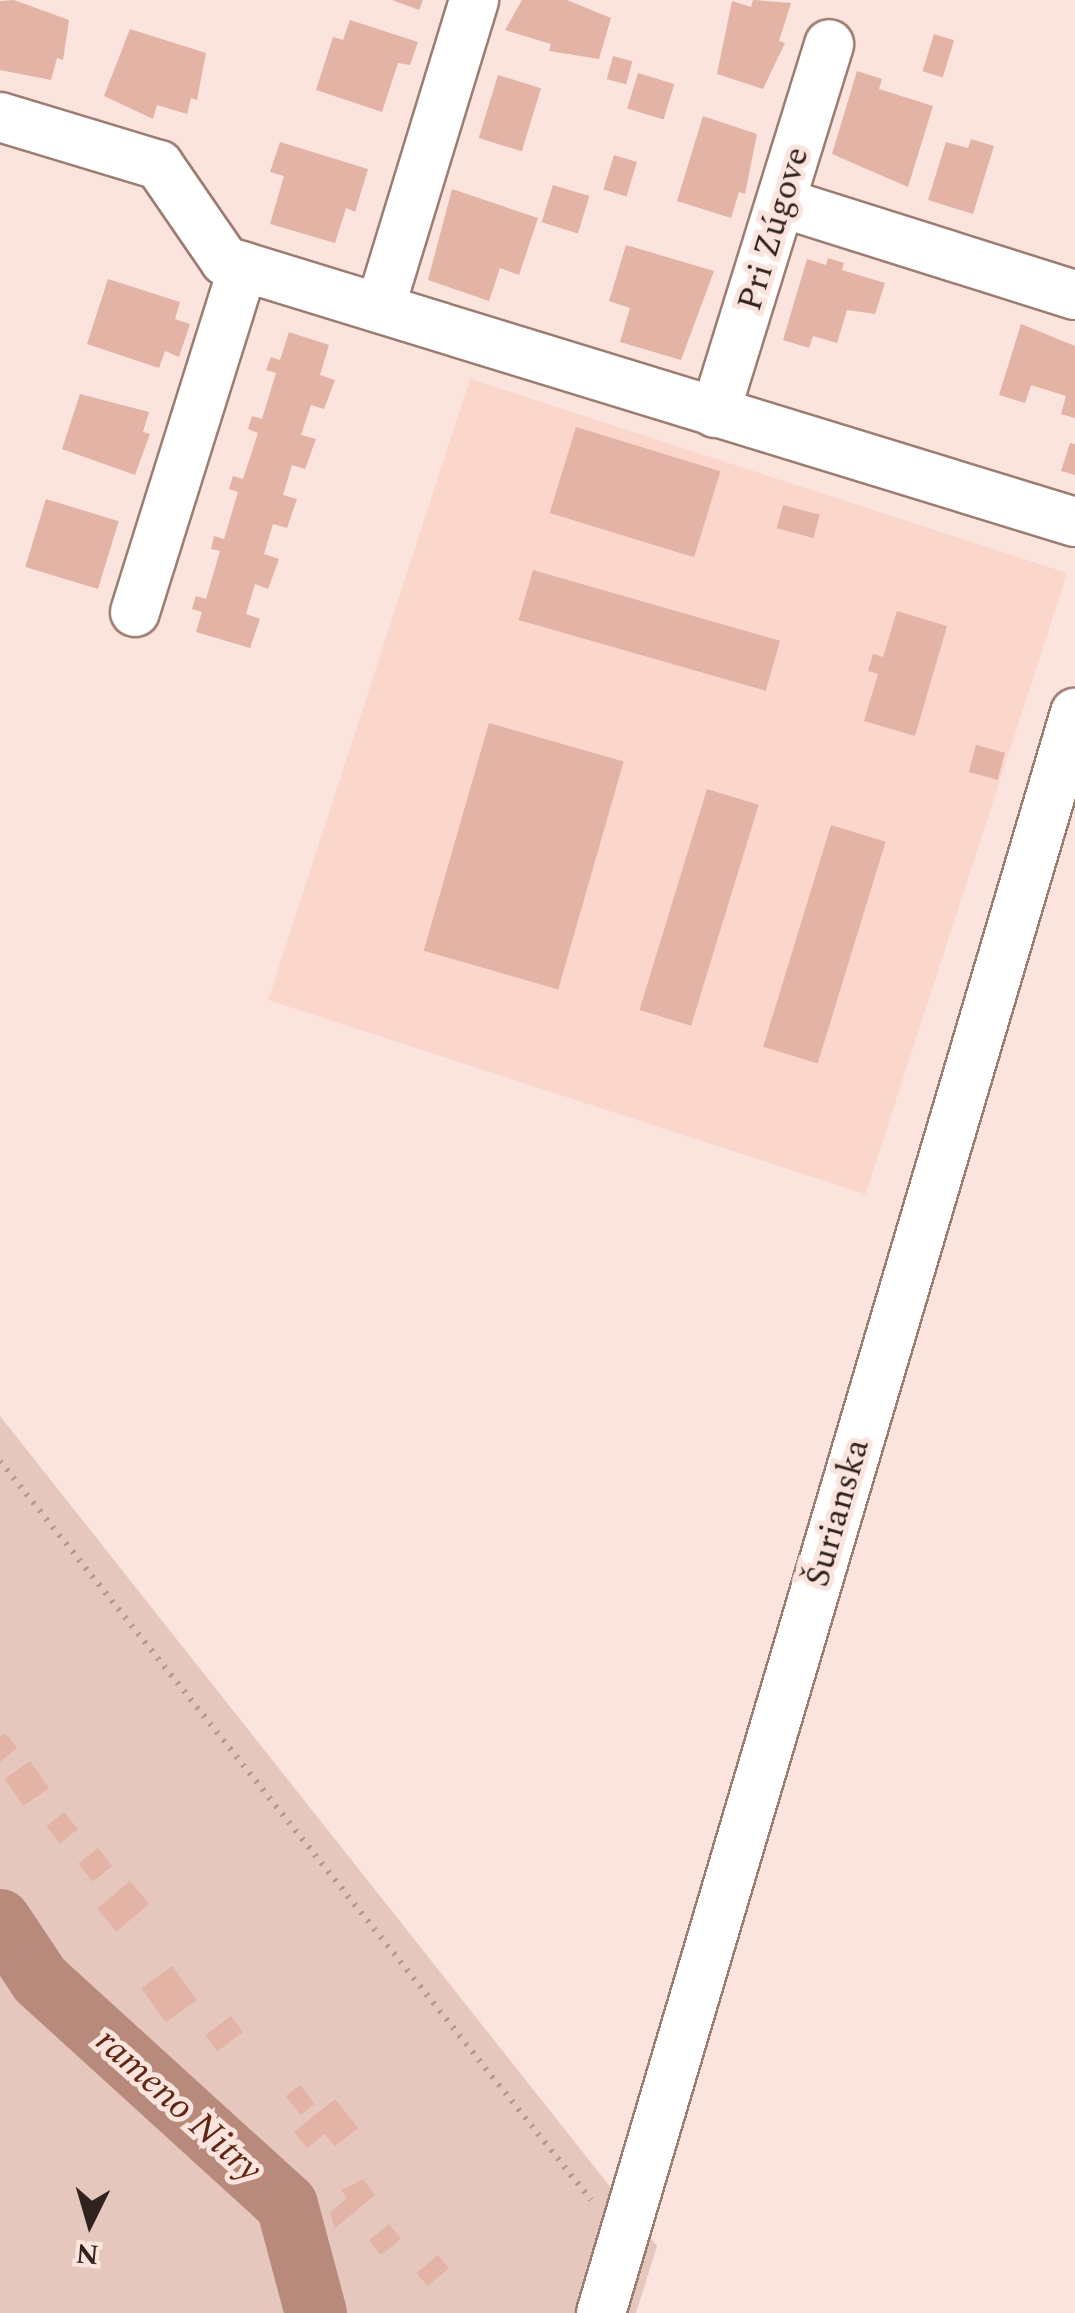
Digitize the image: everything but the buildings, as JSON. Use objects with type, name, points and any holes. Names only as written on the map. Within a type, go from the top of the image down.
[{"type":"street","points":[[380,308],[474,0]]},
{"type":"street","name":"Pri Zúgove","points":[[715,413],[784,203],[829,44]]},
{"type":"street","points":[[0,116],[159,165],[225,261],[1075,522]]},
{"type":"street","points":[[784,203],[1075,295]]},
{"type":"street","points":[[135,612],[243,267]]},
{"type":"street","name":"Šurianska","points":[[601,2313],[1075,713]]},
{"type":"path","points":[[0,1462],[624,2240]]},
{"type":"shaded area","points":[[470,379],[1067,573],[865,1194],[268,1000]]},
{"type":"shaded area","points":[[0,1416],[657,2246],[636,2313],[0,2313]]},
{"type":"waterway","name":"rameno Nitry","points":[[0,1920],[40,1980],[287,2205],[316,2313]]}]
